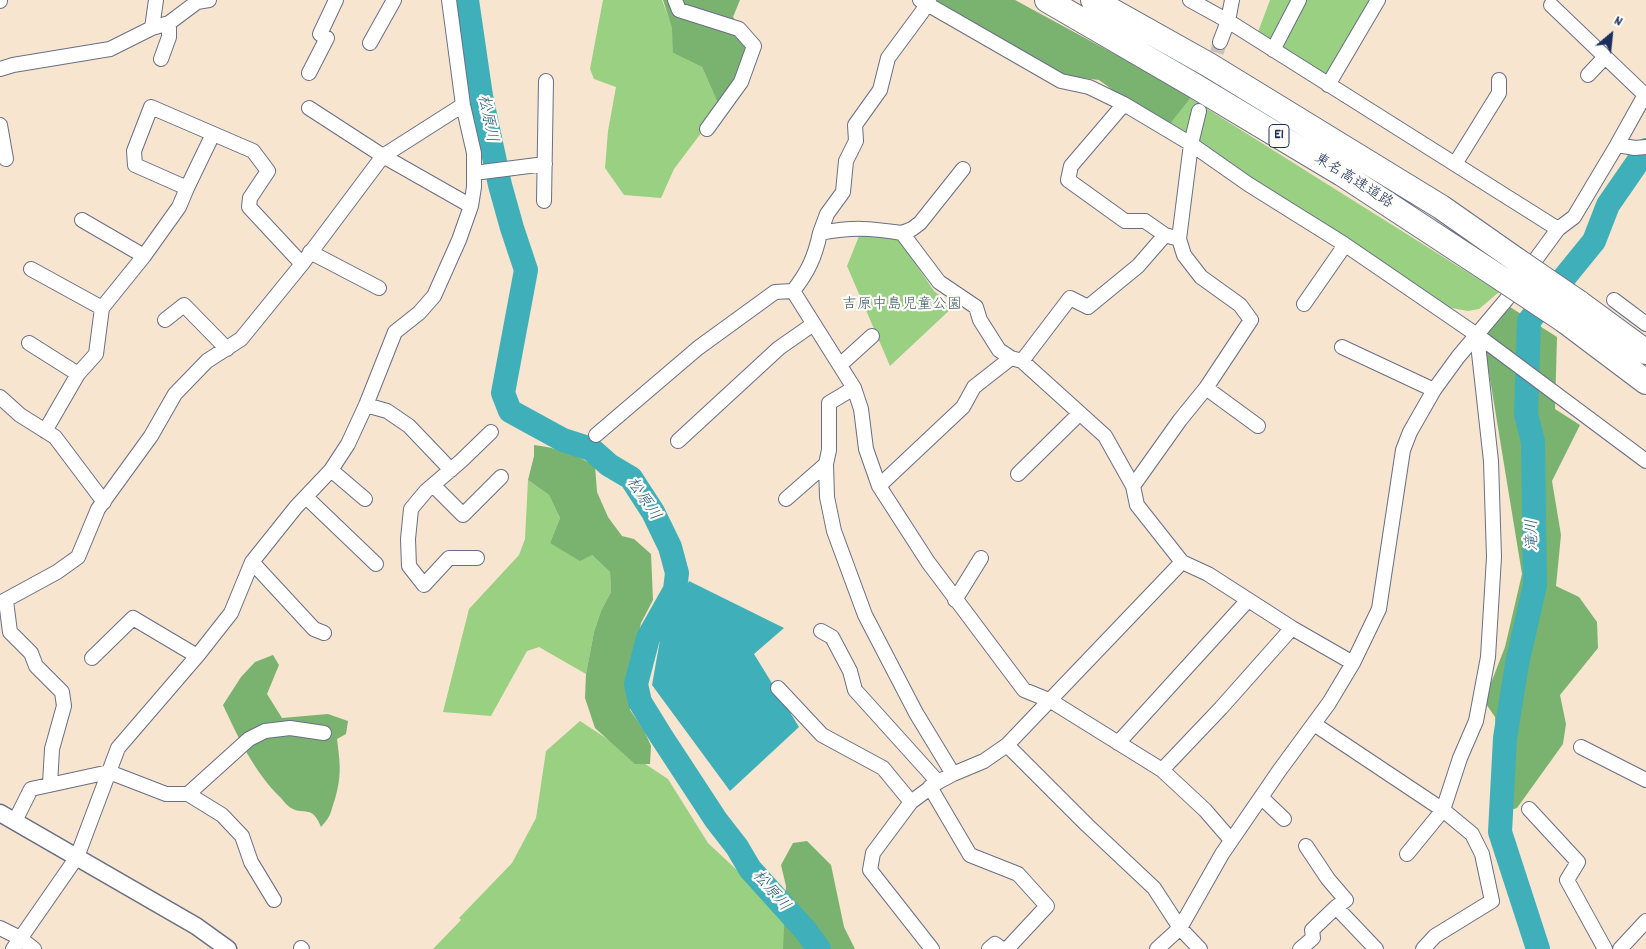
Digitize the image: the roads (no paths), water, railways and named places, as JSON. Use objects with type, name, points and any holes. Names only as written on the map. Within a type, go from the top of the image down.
[{"type":"highway","name":"東名高速道路","points":[[1047,0],[1342,174],[1505,281],[1572,312],[1646,352]]},
{"type":"highway","name":"東名高速道路","points":[[1093,0],[1209,65],[1433,202],[1518,261],[1646,382]]},
{"type":"street","points":[[152,28],[156,0]]},
{"type":"street","points":[[0,69],[13,65],[110,49],[152,28],[169,23],[197,2],[209,0]]},
{"type":"street","points":[[309,73],[327,38],[320,34],[336,0]]},
{"type":"street","points":[[370,43],[394,0]]},
{"type":"street","points":[[17,944],[77,857],[118,748],[197,656],[231,613],[252,562],[306,497],[332,470],[348,444],[366,405],[395,332],[419,313],[434,296],[459,240],[480,172],[463,105],[449,0]]},
{"type":"street","points":[[675,0],[679,10],[739,29],[754,46],[741,82],[706,129]]},
{"type":"street","points":[[1190,0],[1274,50],[1558,228]]},
{"type":"street","points":[[1220,42],[1228,22],[1232,0]]},
{"type":"street","points":[[1274,50],[1299,0]]},
{"type":"street","points":[[1328,84],[1378,0]]},
{"type":"street","points":[[793,291],[808,269],[815,254],[827,214],[843,192],[846,161],[856,141],[855,125],[880,90],[888,58],[925,1],[1060,81],[1089,87],[1124,104],[1191,144],[1248,184],[1345,245],[1477,335],[1646,461]]},
{"type":"street","points":[[1157,949],[1180,928],[1231,840],[1314,724],[1354,663],[1379,609],[1403,450],[1410,432],[1434,390],[1506,300],[1558,228],[1574,217],[1646,94],[1551,5]]},
{"type":"street","points":[[161,59],[169,37],[169,23]]},
{"type":"street","points":[[1588,75],[1605,57]]},
{"type":"street","points":[[1455,164],[1499,93],[1499,80]]},
{"type":"street","points":[[544,201],[546,81]]},
{"type":"street","points":[[1124,104],[1071,166],[1068,180],[1125,221],[1145,221],[1172,237],[1201,277],[1240,305],[1251,320],[1206,388],[1180,420],[1133,486]]},
{"type":"street","points":[[50,784],[52,749],[64,706],[62,692],[36,666],[30,653],[10,632],[3,602],[57,572],[78,557],[98,509],[151,436],[175,394],[206,361],[241,339],[302,264],[383,156],[463,105]]},
{"type":"street","points":[[187,188],[135,165],[134,151],[151,107],[253,151],[268,171],[250,198],[249,207],[302,264]]},
{"type":"street","points":[[309,108],[383,156],[471,206]]},
{"type":"street","points":[[879,486],[963,407],[974,388],[1016,360],[1070,298],[1088,308],[1172,237],[1199,111]]},
{"type":"street","points":[[0,126],[6,159]]},
{"type":"street","points":[[45,430],[78,374],[96,354],[102,308],[180,207],[213,134]]},
{"type":"street","points":[[1617,145],[1640,147]]},
{"type":"street","points":[[480,172],[545,164]]},
{"type":"street","points":[[820,233],[847,228],[870,228],[902,233],[912,229],[920,222],[963,169]]},
{"type":"street","points":[[82,220],[144,256]]},
{"type":"street","points":[[902,233],[939,282],[976,307],[980,320],[998,350],[1016,360],[1105,436],[1133,486],[1138,505],[1182,562],[1208,574],[1292,628],[1354,663]]},
{"type":"street","points":[[1304,304],[1345,245]]},
{"type":"street","points":[[310,252],[379,288]]},
{"type":"street","points":[[31,269],[102,308]]},
{"type":"street","points":[[793,291],[854,388],[861,409],[866,449],[879,486],[955,600],[1024,690],[1051,701],[1162,770],[1205,810],[1231,840]]},
{"type":"street","points":[[596,435],[698,348],[775,292],[793,291]]},
{"type":"street","points":[[1614,300],[1646,324]]},
{"type":"street","points":[[165,320],[184,305],[226,349]]},
{"type":"street","points":[[678,441],[779,348],[812,324]]},
{"type":"street","points":[[1407,854],[1443,810],[1460,758],[1476,720],[1488,657],[1494,558],[1490,461],[1477,335]]},
{"type":"street","points":[[840,365],[872,336]]},
{"type":"street","points":[[29,343],[78,374]]},
{"type":"street","points":[[1342,347],[1434,390]]},
{"type":"street","points":[[854,388],[828,403],[827,497],[834,531],[865,615],[916,713],[953,774]]},
{"type":"street","points":[[1206,388],[1258,426]]},
{"type":"street","points":[[0,398],[20,415],[55,437],[104,502]]},
{"type":"street","points":[[366,405],[387,411],[409,426],[451,470]]},
{"type":"street","points":[[1018,474],[1079,414]]},
{"type":"street","points":[[477,558],[449,558],[424,585],[409,566],[408,539],[411,510],[433,484],[451,470],[491,432]]},
{"type":"street","points":[[786,499],[826,464]]},
{"type":"street","points":[[332,470],[365,499]]},
{"type":"street","points":[[433,484],[463,515],[501,477]]},
{"type":"street","points":[[306,497],[376,564]]},
{"type":"street","points":[[955,600],[981,558]]},
{"type":"street","points":[[252,562],[314,629],[324,633]]},
{"type":"street","points":[[932,949],[870,870],[873,853],[910,802],[934,784],[984,761],[1007,745],[1182,562]]},
{"type":"street","points":[[1118,742],[1248,600]]},
{"type":"street","points":[[92,658],[134,618],[197,656]]},
{"type":"street","points":[[1162,770],[1221,708],[1292,628]]},
{"type":"street","points":[[821,631],[832,637],[850,671],[855,690],[934,784],[971,861],[1018,874],[1047,906],[1007,949]]},
{"type":"street","points":[[778,688],[822,735],[882,768],[910,802]]},
{"type":"street","points":[[1314,724],[1443,810],[1472,834],[1482,854],[1492,901],[1435,936],[1423,949]]},
{"type":"street","points":[[188,794],[249,739],[265,731],[290,728],[324,733]]},
{"type":"street","points":[[1007,745],[1087,825],[1154,888],[1180,928],[1200,949]]},
{"type":"street","points":[[1581,747],[1646,780]]},
{"type":"street","points":[[15,822],[31,789],[108,772],[166,794],[188,794],[222,815],[242,836],[251,862],[274,900]]},
{"type":"street","points":[[1262,798],[1284,819]]},
{"type":"street","points":[[1529,809],[1578,862],[1567,880],[1605,949]]},
{"type":"street","points":[[0,813],[196,926],[228,949]]},
{"type":"street","points":[[1300,949],[1313,938],[1312,930],[1346,900],[1328,879],[1306,846]]},
{"type":"street","points":[[1336,907],[1376,949]]},
{"type":"street","points":[[1620,949],[1646,922]]},
{"type":"street","points":[[0,928],[17,944],[34,949]]},
{"type":"street","points":[[989,949],[995,944],[1002,949]]},
{"type":"water","points":[[689,581],[784,628],[754,654],[799,727],[730,791],[652,685],[660,640]]},
{"type":"waterway","name":"松原川","points":[[467,0],[481,96],[500,185],[526,270],[503,393],[510,411],[563,440],[591,449],[609,465],[631,478],[653,512],[670,547],[677,573],[675,590],[648,638],[636,684],[640,702],[750,869],[806,931],[819,949]]},
{"type":"waterway","name":"滝川","points":[[1538,949],[1500,832],[1505,738],[1517,664],[1535,585],[1533,442],[1526,414],[1529,321],[1594,241],[1608,205],[1646,150]]},
{"type":"tunnel","points":[[1211,73],[1220,42]]},
{"type":"park label","name":"吉原中島児童公園","points":[[902,306]]}]
